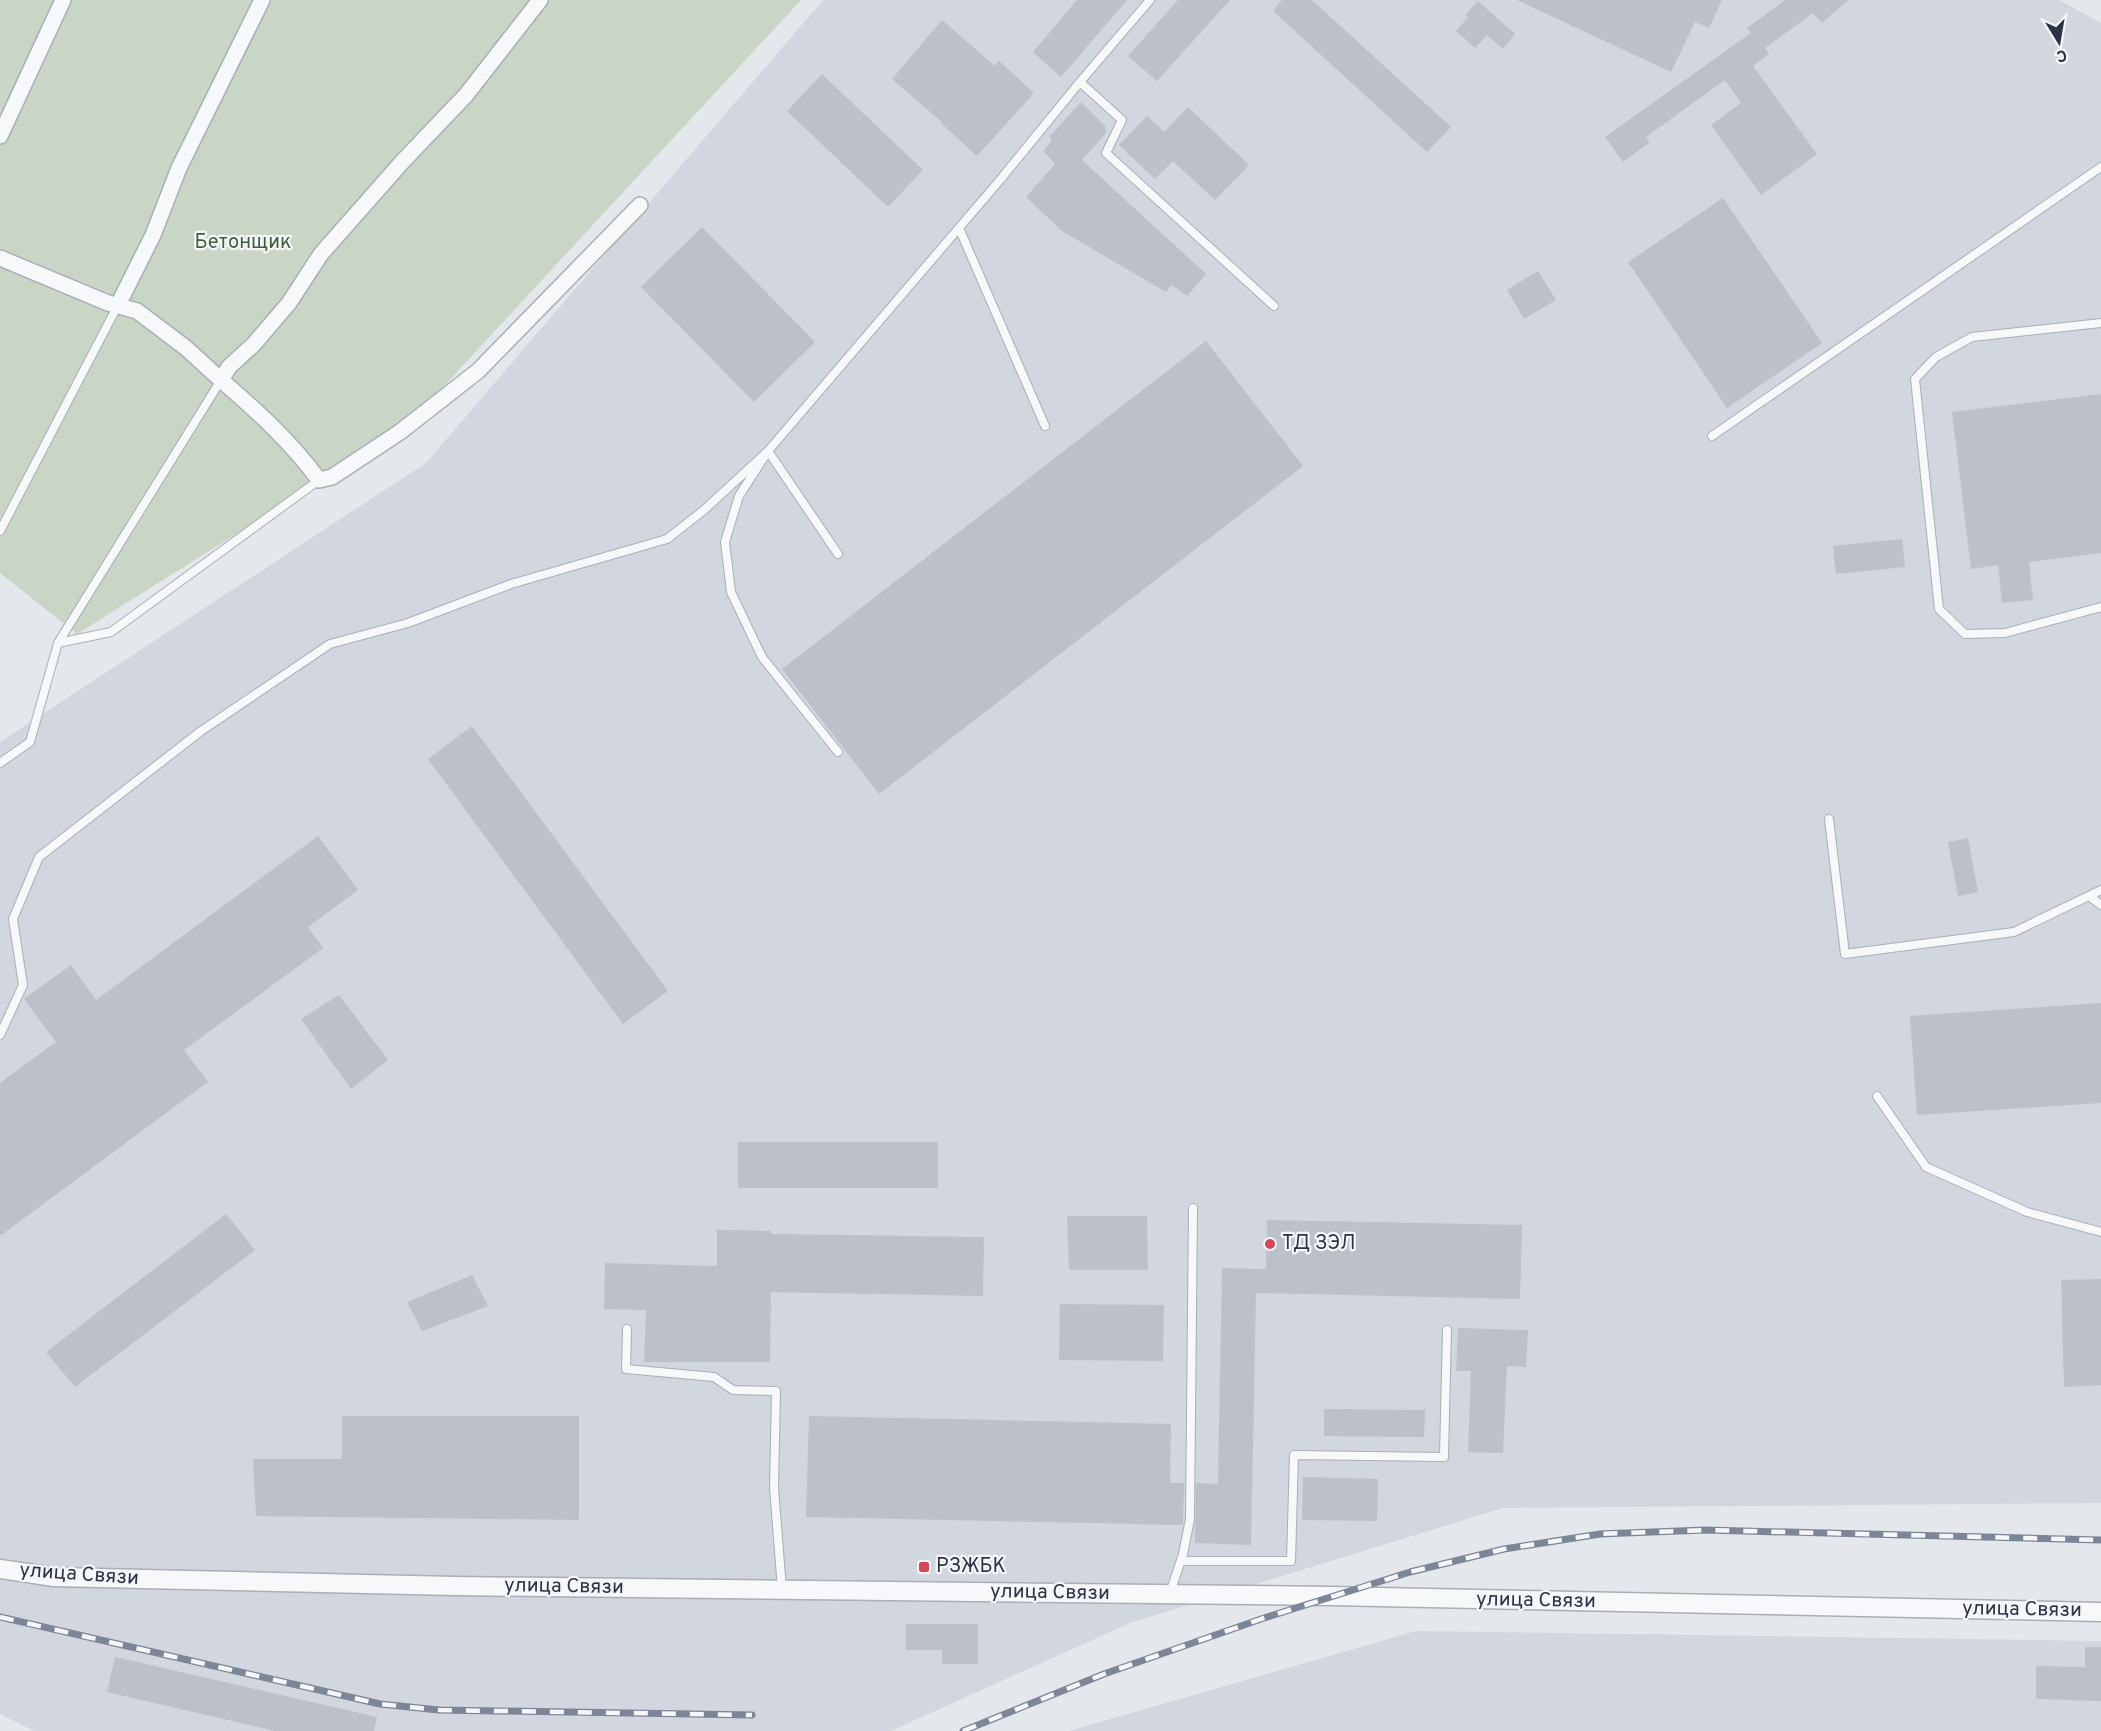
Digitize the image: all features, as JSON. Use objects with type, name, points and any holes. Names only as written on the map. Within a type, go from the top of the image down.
[{"type":"street","points":[[0,136],[63,0]]},
{"type":"street","points":[[118,305],[153,235],[179,168],[262,0]]},
{"type":"street","points":[[221,380],[229,367],[254,344],[289,303],[321,254],[403,161],[466,95],[540,0]]},
{"type":"street","points":[[0,258],[45,278],[137,311],[186,348],[276,428],[304,459],[319,480],[332,477],[400,432],[478,371],[640,205]]},
{"type":"street","name":"улица Связи","points":[[0,1569],[54,1577],[455,1586],[1170,1594],[2101,1612]]},
{"type":"lane","points":[[0,1035],[22,986],[14,919],[39,857],[201,731],[330,644],[408,623],[521,581],[667,539],[704,510],[768,451],[1150,0]]},
{"type":"lane","points":[[1080,82],[1122,120],[1106,153],[1274,306]]},
{"type":"lane","points":[[1712,436],[2101,167]]},
{"type":"lane","points":[[958,228],[1045,426]]},
{"type":"lane","points":[[0,531],[118,305]]},
{"type":"lane","points":[[2101,324],[1972,338],[1936,357],[1915,379],[1939,609],[1965,634],[2005,633],[2101,607]]},
{"type":"lane","points":[[0,763],[30,742],[58,643],[221,380]]},
{"type":"lane","points":[[768,451],[838,554]]},
{"type":"lane","points":[[768,451],[739,496],[725,542],[731,592],[762,657],[838,752]]},
{"type":"lane","points":[[58,643],[111,632],[319,480]]},
{"type":"lane","points":[[1829,819],[1845,954],[2014,932],[2101,890]]},
{"type":"lane","points":[[2089,896],[2101,905]]},
{"type":"lane","points":[[1877,1096],[1926,1167],[2027,1212],[2101,1232]]},
{"type":"lane","points":[[1170,1594],[1181,1561],[1190,1519],[1193,1208]]},
{"type":"lane","points":[[627,1329],[626,1369],[714,1377],[733,1390],[776,1391],[774,1488],[782,1589]]},
{"type":"lane","points":[[1181,1561],[1291,1561],[1294,1455],[1444,1457],[1447,1330]]},
{"type":"shaded area","points":[[823,0],[2059,0],[2101,23],[2101,1503],[1503,1508],[1130,1623],[891,1731],[34,1731],[0,1714],[0,742],[426,463]]},
{"type":"shaded area","points":[[1416,1631],[2101,1641],[2101,1731],[1069,1731]]},
{"type":"green space","name":"Бетонщик","points":[[0,0],[801,0],[405,428],[77,634],[0,573]]},
{"type":"building","points":[[1077,0],[1127,0],[1061,77],[1033,52]]},
{"type":"building","points":[[1178,0],[1230,0],[1157,81],[1128,56]]},
{"type":"building","points":[[1282,0],[1312,0],[1451,127],[1427,152],[1273,11]]},
{"type":"building","points":[[1517,0],[1722,0],[1709,28],[1695,22],[1671,72]]},
{"type":"building","points":[[1785,0],[1848,0],[1822,23],[1813,13],[1765,48],[1769,54],[1753,66],[1817,154],[1761,195],[1711,125],[1741,103],[1725,80],[1646,137],[1650,142],[1623,162],[1605,137],[1751,33],[1747,28]]},
{"type":"building","points":[[1478,1],[1515,34],[1503,49],[1487,35],[1475,48],[1456,31],[1468,17],[1465,15]]},
{"type":"building","points":[[942,20],[995,66],[999,61],[1034,93],[977,156],[892,79]]},
{"type":"building","points":[[822,74],[923,170],[888,207],[787,111]]},
{"type":"building","points":[[1081,102],[1105,126],[1106,133],[1082,160],[1206,274],[1187,296],[1172,285],[1166,292],[1062,231],[1026,197],[1055,164],[1043,151],[1052,141],[1049,137]]},
{"type":"building","points":[[1188,107],[1249,165],[1215,200],[1173,161],[1155,179],[1119,145],[1147,116],[1164,132]]},
{"type":"building","points":[[1723,198],[1822,343],[1727,408],[1628,262]]},
{"type":"building","points":[[702,227],[815,342],[754,402],[641,287]]},
{"type":"building","points":[[1538,271],[1556,300],[1524,319],[1507,290]]},
{"type":"building","points":[[1206,341],[1303,466],[879,794],[782,669]]},
{"type":"building","points":[[2101,394],[2101,553],[2029,562],[2033,600],[2002,603],[1998,565],[1971,569],[1952,412]]},
{"type":"building","points":[[1902,539],[1905,567],[1836,574],[1833,546]]},
{"type":"building","points":[[472,726],[668,991],[623,1024],[428,759]]},
{"type":"building","points":[[318,836],[358,890],[308,927],[323,948],[184,1050],[208,1082],[0,1236],[0,1083],[56,1042],[24,999],[71,965],[96,1000]]},
{"type":"building","points":[[1968,838],[1978,892],[1958,896],[1948,842]]},
{"type":"building","points":[[339,995],[388,1060],[351,1089],[301,1019]]},
{"type":"building","points":[[2101,1003],[2101,1103],[1917,1115],[1910,1016]]},
{"type":"building","points":[[738,1142],[938,1142],[938,1188],[738,1188]]},
{"type":"building","points":[[226,1214],[255,1250],[75,1387],[46,1352]]},
{"type":"building","points":[[1067,1216],[1147,1216],[1148,1270],[1069,1270]]},
{"type":"building","points":[[1267,1220],[1522,1225],[1520,1299],[1256,1293],[1251,1545],[1195,1543],[1196,1483],[1218,1484],[1222,1268],[1266,1269]]},
{"type":"building","points":[[717,1230],[771,1231],[771,1234],[984,1237],[983,1296],[771,1292],[770,1362],[644,1362],[646,1310],[604,1309],[605,1263],[717,1266]]},
{"type":"building","points":[[472,1275],[488,1306],[422,1331],[407,1302]]},
{"type":"building","points":[[2101,1279],[2101,1385],[2064,1387],[2061,1280]]},
{"type":"building","points":[[1060,1304],[1164,1305],[1163,1361],[1059,1360]]},
{"type":"building","points":[[1458,1328],[1528,1330],[1526,1367],[1507,1366],[1503,1453],[1468,1452],[1471,1371],[1456,1371]]},
{"type":"building","points":[[1324,1409],[1425,1410],[1424,1437],[1324,1436]]},
{"type":"building","points":[[342,1416],[579,1416],[579,1520],[256,1516],[253,1459],[342,1459]]},
{"type":"building","points":[[809,1416],[1171,1424],[1170,1483],[1184,1483],[1183,1525],[806,1517]]},
{"type":"building","points":[[1303,1477],[1378,1479],[1377,1521],[1302,1520]]},
{"type":"building","points":[[906,1624],[978,1624],[978,1664],[942,1664],[942,1650],[906,1650]]},
{"type":"building","points":[[2085,1647],[2101,1647],[2101,1701],[2036,1699],[2036,1666],[2085,1667]]},
{"type":"building","points":[[115,1657],[377,1717],[374,1731],[275,1731],[107,1692]]},
{"type":"railway","points":[[963,1731],[1104,1674],[1261,1619],[1410,1572],[1504,1549],[1600,1534],[1705,1530],[2101,1540]]},
{"type":"railway","points":[[0,1617],[380,1704],[439,1710],[752,1715]]},
{"type":"place","name":"ТД ЗЭЛ","points":[[1270,1244]]},
{"type":"place","name":"РЗЖБК","points":[[924,1567]]}]
